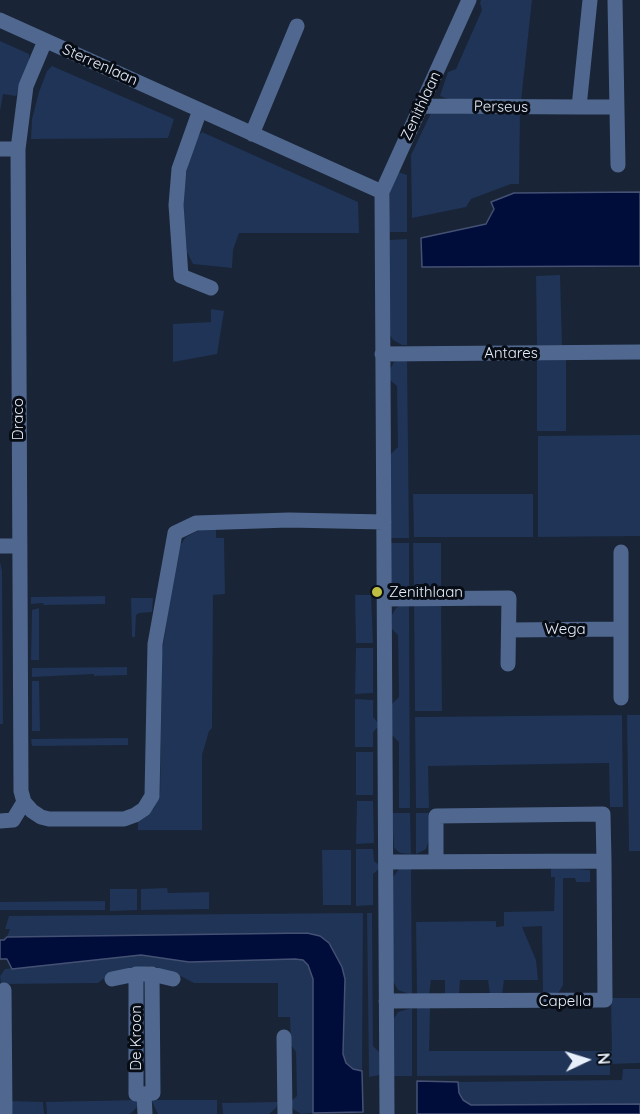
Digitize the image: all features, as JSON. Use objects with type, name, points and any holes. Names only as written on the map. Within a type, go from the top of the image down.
[{"type":"street","name":"Zenithlaan","points":[[387,1114],[382,192],[407,134],[423,106],[469,0]]},
{"type":"street","points":[[579,107],[590,0]]},
{"type":"street","points":[[615,0],[618,165]]},
{"type":"street","name":"Sterrenlaan","points":[[0,20],[382,192]]},
{"type":"street","points":[[252,134],[297,26]]},
{"type":"street","name":"Draco","points":[[24,801],[21,791],[18,149],[26,86],[45,40]]},
{"type":"street","name":"Perseus","points":[[423,106],[617,107]]},
{"type":"street","points":[[200,110],[179,169],[176,205],[181,276],[211,288]]},
{"type":"street","points":[[0,149],[18,149]]},
{"type":"street","name":"Antares","points":[[382,354],[640,352]]},
{"type":"street","points":[[0,821],[13,820],[24,801],[32,811],[49,819],[124,819],[135,816],[144,809],[152,796],[156,644],[175,533],[196,523],[289,520],[384,522]]},
{"type":"street","points":[[0,546],[19,546]]},
{"type":"street","points":[[621,552],[621,698]]},
{"type":"street","points":[[385,599],[509,598],[508,664]]},
{"type":"street","name":"Wega","points":[[509,630],[621,629]]},
{"type":"street","name":"Capella","points":[[386,1001],[605,1000],[603,814],[436,816],[436,862]]},
{"type":"street","points":[[386,862],[604,861]]},
{"type":"street","points":[[112,979],[136,974],[173,978]]},
{"type":"street","name":"De Kroon","points":[[136,974],[136,1094],[153,1093],[152,974]]},
{"type":"street","points":[[4,990],[5,1114]]},
{"type":"street","points":[[284,1037],[285,1114]]},
{"type":"street","name":"De Kroon","points":[[144,1094],[145,1114]]},
{"type":"shaded area","points":[[481,0],[532,0],[521,101],[451,100],[440,96],[448,72],[456,69],[482,10]]},
{"type":"shaded area","points":[[0,41],[29,54],[29,61],[16,96],[3,94],[0,111]]},
{"type":"shaded area","points":[[52,66],[174,119],[168,138],[31,139],[32,119],[39,92],[47,71]]},
{"type":"shaded area","points":[[431,113],[520,114],[519,184],[511,184],[471,199],[466,207],[412,218],[411,155]]},
{"type":"shaded area","points":[[202,132],[358,202],[359,233],[239,233],[233,250],[232,268],[193,264],[187,252],[182,203],[190,150]]},
{"type":"shaded area","points":[[398,172],[407,175],[407,232],[389,232],[390,190]]},
{"type":"shaded area","points":[[640,192],[640,266],[422,267],[421,238],[486,224],[494,209],[491,202],[514,193]]},
{"type":"shaded area","points":[[407,239],[407,345],[402,345],[393,340],[390,335],[389,240]]},
{"type":"shaded area","points":[[560,275],[562,345],[537,345],[536,276]]},
{"type":"shaded area","points":[[211,309],[224,311],[217,354],[173,362],[173,324],[211,322]]},
{"type":"shaded area","points":[[407,358],[409,538],[391,538],[390,455],[398,447],[397,386],[390,380],[390,369],[394,362]]},
{"type":"shaded area","points":[[537,360],[566,360],[566,431],[537,431]]},
{"type":"shaded area","points":[[640,435],[640,536],[538,537],[538,436]]},
{"type":"shaded area","points":[[413,494],[533,494],[533,537],[414,537]]},
{"type":"shaded area","points":[[216,528],[216,538],[224,538],[225,594],[213,595],[212,728],[202,755],[202,830],[138,830],[138,822],[154,808],[160,794],[162,652],[178,548],[186,537],[199,530]]},
{"type":"shaded area","points":[[391,543],[409,543],[409,593],[393,587]]},
{"type":"shaded area","points":[[413,543],[441,543],[441,592],[414,592]]},
{"type":"shaded area","points":[[0,562],[2,571],[3,724],[0,724]]},
{"type":"shaded area","points":[[355,595],[371,595],[373,643],[356,643]]},
{"type":"shaded area","points":[[105,596],[105,604],[31,604],[31,597]]},
{"type":"shaded area","points":[[131,598],[153,598],[152,612],[136,615],[135,637],[132,637]]},
{"type":"shaded area","points":[[414,604],[441,604],[442,711],[415,711]]},
{"type":"shaded area","points":[[401,605],[409,605],[410,808],[399,808],[399,742],[392,735],[392,704],[399,697],[398,635],[392,629],[392,615]]},
{"type":"shaded area","points":[[39,608],[39,660],[31,660],[32,610]]},
{"type":"shaded area","points":[[356,648],[373,648],[373,693],[355,694]]},
{"type":"shaded area","points":[[127,667],[127,675],[32,677],[32,668]]},
{"type":"shaded area","points":[[32,681],[39,681],[40,731],[32,731]]},
{"type":"shaded area","points":[[355,699],[373,700],[373,717],[378,727],[373,732],[373,747],[355,747]]},
{"type":"shaded area","points":[[622,715],[623,807],[610,807],[609,763],[428,766],[429,808],[416,808],[415,717]]},
{"type":"shaded area","points":[[627,715],[640,715],[640,851],[629,851]]},
{"type":"shaded area","points":[[128,738],[128,745],[32,746],[31,739]]},
{"type":"shaded area","points":[[356,752],[373,752],[373,795],[356,795]]},
{"type":"shaded area","points":[[357,801],[373,801],[374,843],[356,844]]},
{"type":"shaded area","points":[[392,813],[410,813],[411,854],[400,853],[394,848]]},
{"type":"shaded area","points":[[416,813],[429,813],[429,840],[426,849],[416,854]]},
{"type":"shaded area","points":[[356,849],[373,849],[374,861],[379,865],[379,869],[373,874],[373,905],[356,906]]},
{"type":"shaded area","points":[[322,850],[351,850],[351,905],[323,905]]},
{"type":"shaded area","points":[[411,867],[412,995],[398,990],[393,981],[393,877],[399,869]]},
{"type":"shaded area","points":[[551,867],[590,870],[590,882],[576,882],[575,878],[563,878],[563,985],[559,992],[543,994],[542,926],[522,927],[536,960],[538,980],[504,980],[502,994],[490,994],[488,980],[460,980],[459,994],[445,994],[445,980],[431,980],[429,995],[417,995],[416,922],[496,921],[496,927],[504,926],[504,912],[554,911],[555,877],[551,877]]},
{"type":"shaded area","points":[[167,888],[168,893],[209,892],[209,909],[141,910],[141,889]]},
{"type":"shaded area","points":[[110,889],[137,889],[137,910],[110,911]]},
{"type":"shaded area","points":[[105,901],[105,910],[0,910],[0,902]]},
{"type":"shaded area","points":[[363,913],[362,1071],[353,1069],[346,1063],[343,1055],[345,979],[307,933],[7,937],[10,929],[5,929],[9,916]]},
{"type":"shaded area","points":[[367,913],[372,913],[373,1046],[379,1052],[380,1075],[369,1077]]},
{"type":"shaded area","points":[[307,933],[320,936],[329,943],[342,967],[345,979],[343,1054],[346,1063],[353,1069],[362,1071],[363,1112],[313,1113],[313,979],[308,965],[303,960],[189,962],[141,955],[12,969],[7,959],[0,959],[0,940],[7,937]]},
{"type":"shaded area","points":[[154,955],[189,962],[303,960],[308,965],[313,979],[313,1113],[301,1114],[293,1109],[291,1101],[297,1096],[296,1052],[291,1045],[290,1017],[278,1017],[278,983],[194,983],[171,971],[149,966],[107,976],[98,983],[1,984],[0,976],[5,969]]},
{"type":"shaded area","points":[[611,998],[640,998],[640,1063],[610,1064],[610,1075],[417,1076],[417,1007],[430,1008],[429,1051],[612,1051]]},
{"type":"shaded area","points":[[412,1008],[412,1076],[394,1076],[393,1020],[398,1012]]},
{"type":"shaded area","points":[[623,1069],[640,1069],[640,1104],[476,1106],[463,1101],[459,1093],[458,1082],[622,1080]]},
{"type":"shaded area","points":[[417,1081],[458,1082],[459,1093],[463,1100],[471,1105],[640,1104],[640,1114],[417,1114]]},
{"type":"shaded area","points":[[137,1100],[137,1107],[130,1114],[47,1114],[46,1102]]},
{"type":"shaded area","points":[[151,1100],[217,1100],[217,1114],[158,1114]]},
{"type":"shaded area","points":[[11,1101],[43,1102],[44,1114],[13,1114]]},
{"type":"shaded area","points":[[278,1102],[276,1108],[269,1114],[223,1114],[222,1103]]},
{"type":"place","name":"Zenithlaan","points":[[377,592]]}]
